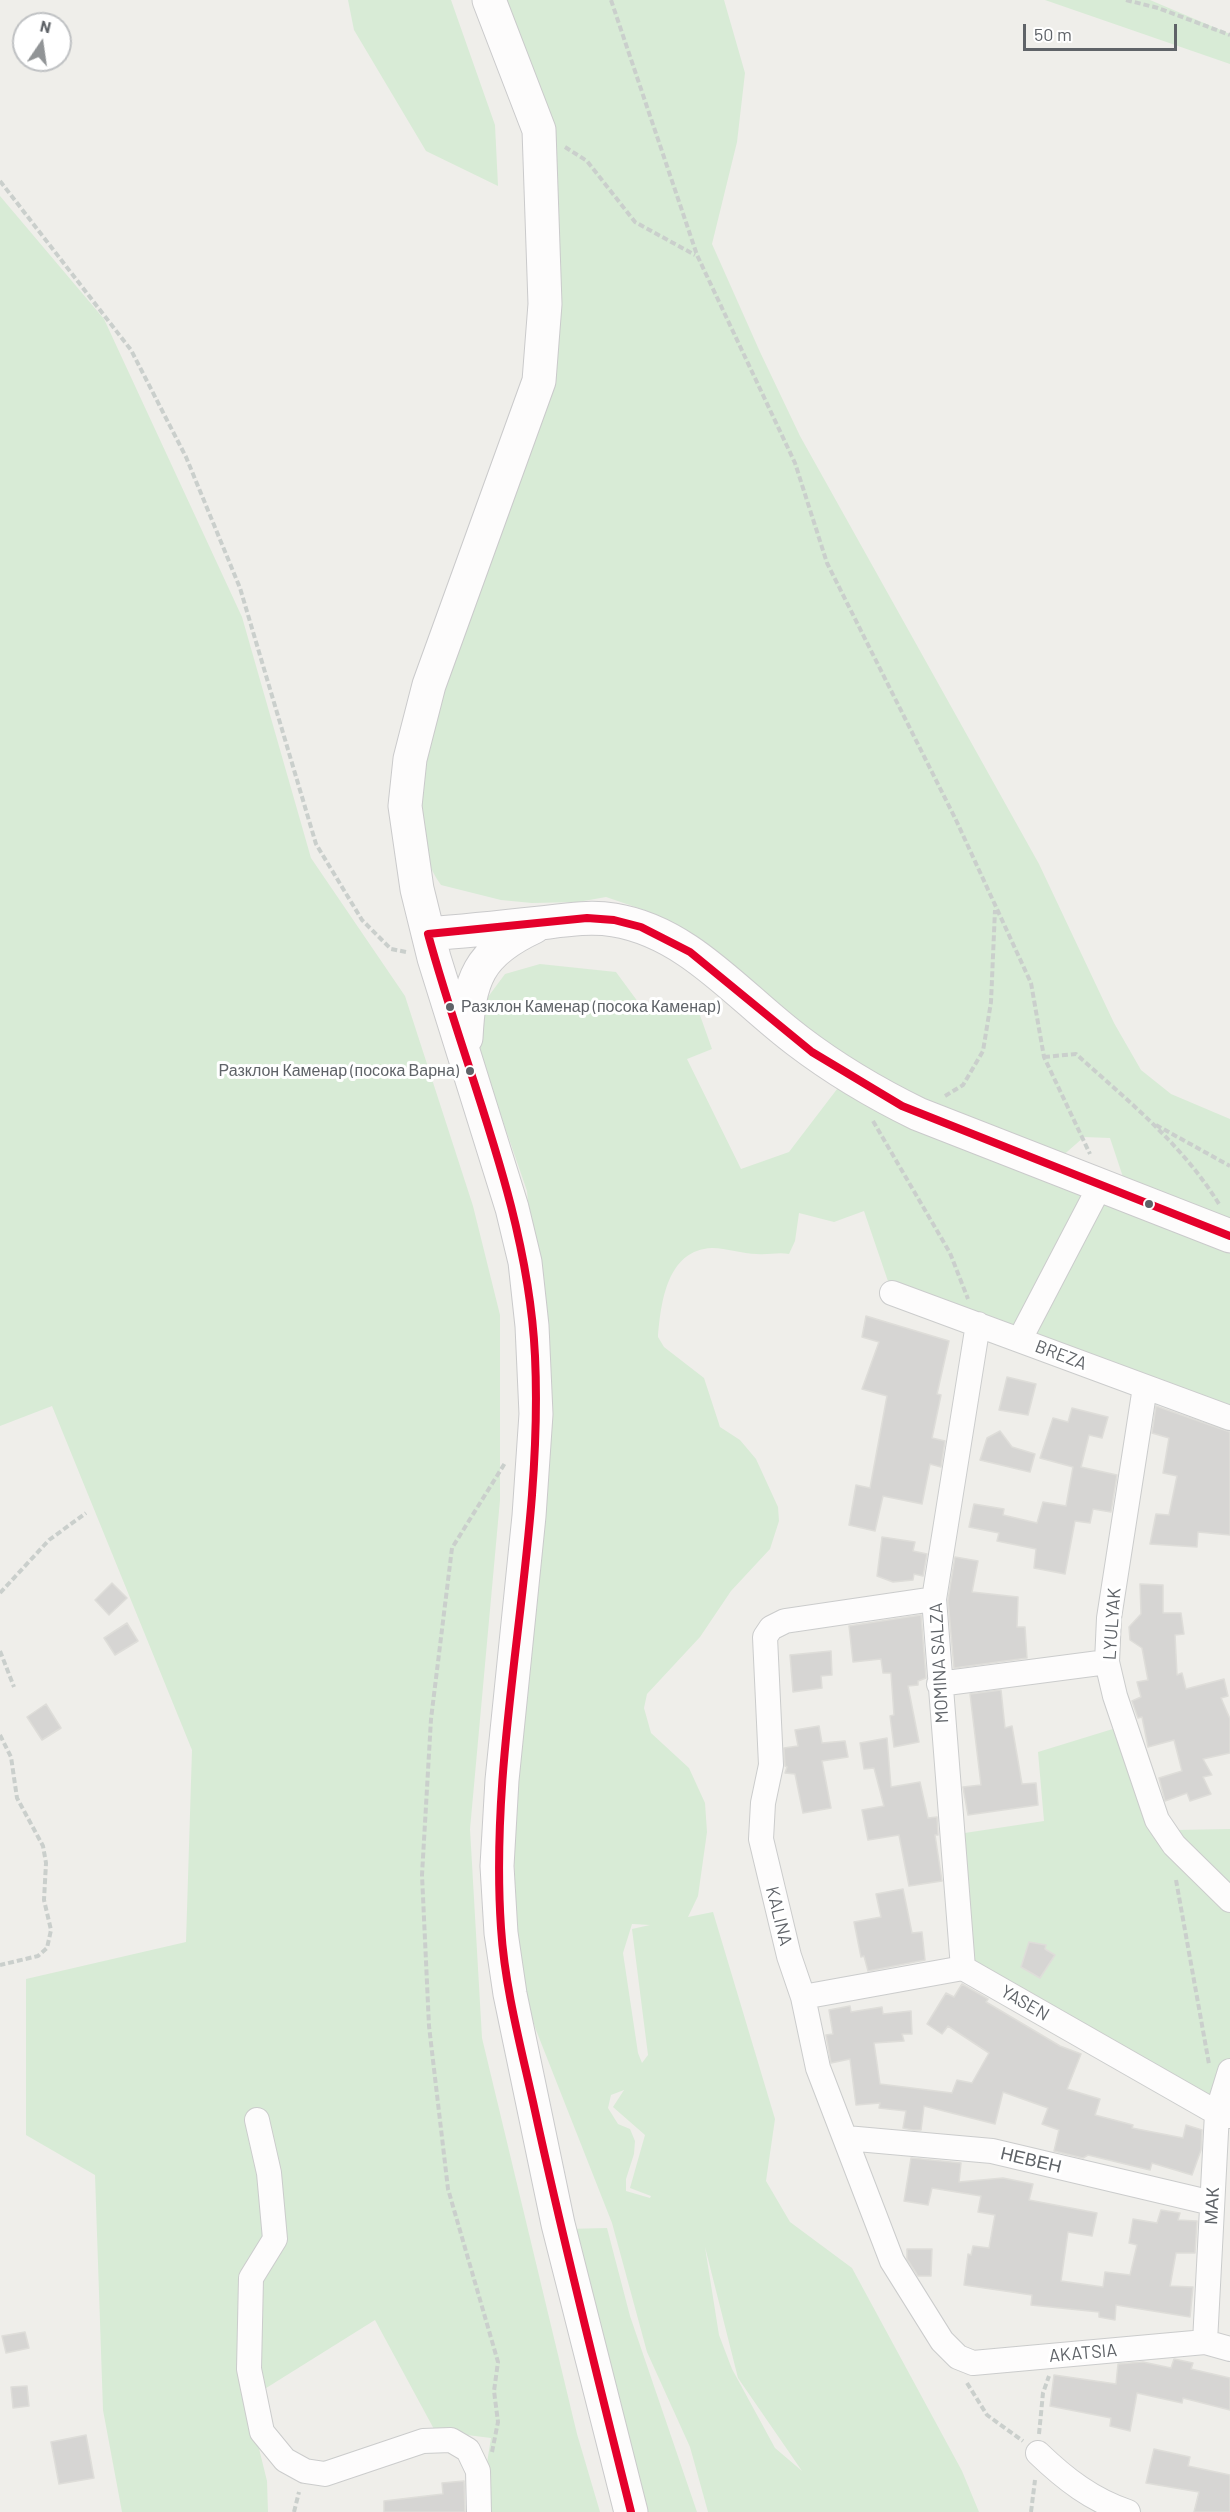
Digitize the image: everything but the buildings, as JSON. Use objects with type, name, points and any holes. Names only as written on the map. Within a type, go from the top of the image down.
[{"type":"street","points":[[489,0],[539,130],[545,304],[539,381],[429,685],[410,759],[405,806],[417,889],[431,946],[512,1208],[525,1262],[532,1326],[536,1414],[529,1516],[502,1780],[497,1866],[501,1933],[510,1994],[558,2224],[631,2512]]},
{"type":"street","points":[[417,889],[436,904],[471,918],[543,923]]},
{"type":"street","points":[[431,946],[578,918],[614,920],[649,930],[727,980],[795,1040],[847,1076],[918,1114],[1101,1184],[1227,1225]]},
{"type":"street","points":[[465,1051],[468,1001],[474,979],[495,951],[511,938],[543,923]]},
{"type":"street","points":[[1020,1339],[1101,1184]]},
{"type":"street","name":"BREZA","points":[[892,1293],[1230,1418]]},
{"type":"street","name":"MOMINA SALZA","points":[[963,1968],[934,1599],[978,1324]]},
{"type":"street","name":"LYULYAK","points":[[1145,1387],[1109,1618],[1107,1662],[1115,1696],[1157,1820],[1169,1838],[1230,1900]]},
{"type":"street","name":"KALINA","points":[[934,1599],[785,1621],[771,1628],[765,1637],[771,1765],[762,1813],[761,1839],[818,2068],[830,2104],[846,2138],[892,2261],[942,2341]]},
{"type":"street","points":[[939,1684],[1107,1662]]},
{"type":"street","points":[[802,1997],[963,1968]]},
{"type":"street","name":"YASEN","points":[[963,1968],[1224,2114]]},
{"type":"street","name":"МАК","points":[[1205,2342],[1212,2203],[1224,2114],[1220,2069]]},
{"type":"street","points":[[257,2120],[269,2173],[275,2239],[251,2278],[249,2369],[262,2432],[285,2460],[305,2471],[325,2474],[423,2441],[451,2440],[468,2450],[478,2471],[479,2512]]},
{"type":"street","name":"НЕВЕН","points":[[846,2138],[992,2151],[1212,2203]]},
{"type":"street","name":"AKATSIA","points":[[942,2341],[958,2357],[974,2363],[1205,2342],[1230,2349]]},
{"type":"street","points":[[1038,2453],[1062,2477],[1080,2489],[1108,2505],[1128,2512]]},
{"type":"path","points":[[611,0],[697,255],[795,463],[827,563],[956,820],[1031,983],[1044,1058],[1089,1150],[1101,1184]]},
{"type":"path","points":[[1126,0],[1158,8],[1230,35]]},
{"type":"path","points":[[539,130],[587,161],[635,222],[697,255]]},
{"type":"path","points":[[0,181],[130,350],[186,457],[240,588],[316,844],[362,920],[392,949],[431,946]]},
{"type":"path","points":[[918,1114],[963,1085],[983,1051],[991,1002],[995,909]]},
{"type":"path","points":[[1044,1058],[1076,1054],[1153,1123],[1203,1179],[1227,1225]]},
{"type":"path","points":[[870,1116],[950,1253],[978,1324]]},
{"type":"path","points":[[1153,1123],[1230,1166]]},
{"type":"path","points":[[478,2471],[494,2450],[498,2422],[494,2391],[498,2362],[448,2189],[429,2026],[422,1875],[431,1719],[452,1548],[506,1462]]},
{"type":"path","points":[[0,1593],[49,1540],[86,1513]]},
{"type":"path","points":[[0,1651],[14,1687]]},
{"type":"path","points":[[0,1735],[11,1757],[17,1798],[43,1846],[46,1863],[44,1900],[51,1939],[38,1956],[0,1965]]},
{"type":"path","points":[[1169,1838],[1220,2069]]},
{"type":"path","points":[[1038,2453],[1043,2392],[1059,2355]]},
{"type":"path","points":[[964,2378],[987,2415],[1038,2453]]},
{"type":"green space","points":[[348,0],[451,0],[495,125],[498,186],[426,151],[354,30]]},
{"type":"green space","points":[[501,0],[724,0],[745,73],[737,142],[712,244],[800,436],[1039,864],[1114,1023],[1141,1070],[1171,1094],[1230,1119],[1230,1224],[1124,1180],[1110,1138],[1084,1137],[1060,1158],[837,1061],[718,962],[650,912],[606,897],[578,902],[532,903],[501,900],[441,885],[430,866],[421,825],[422,783],[433,720],[558,359],[554,188]]},
{"type":"green space","points":[[1045,0],[1150,0],[1230,34],[1230,64]]},
{"type":"green space","points":[[0,196],[104,319],[242,617],[311,858],[405,996],[473,1206],[500,1315],[500,1500],[470,1829],[482,2038],[577,2434],[600,2512],[479,2512],[491,2438],[435,2431],[375,2320],[247,2400],[267,2481],[268,2512],[122,2512],[103,2410],[95,2175],[26,2135],[26,1979],[186,1942],[192,1750],[52,1406],[0,1426]]},
{"type":"green space","points":[[540,964],[616,972],[641,1006],[696,1004],[712,1049],[687,1059],[741,1169],[789,1152],[847,1076],[1230,1236],[1230,1418],[892,1293],[864,1211],[834,1222],[799,1213],[795,1241],[789,1254],[751,1254],[712,1248],[697,1251],[685,1258],[676,1268],[669,1280],[661,1309],[658,1337],[664,1347],[704,1378],[720,1427],[740,1440],[756,1459],[778,1507],[779,1521],[770,1549],[731,1591],[700,1637],[647,1694],[644,1708],[651,1733],[689,1768],[705,1803],[707,1832],[698,1896],[688,1917],[713,1912],[775,2119],[766,2181],[790,2222],[852,2268],[962,2471],[979,2512],[708,2512],[690,2447],[647,2352],[612,2223],[536,2030],[519,1978],[512,1810],[548,1420],[527,1191],[479,1052],[482,1005],[505,974]],"holes":[[[632,1924],[650,1925],[632,1929],[648,2055],[642,2063],[638,2053],[623,1953]],[[624,2090],[613,2107],[645,2135],[630,2188],[651,2196],[650,2198],[626,2191],[626,2179],[634,2154],[635,2141],[630,2129],[618,2124],[608,2108],[611,2095]],[[705,2247],[738,2378],[802,2471],[775,2448],[732,2369],[719,2335]]]},
{"type":"green space","points":[[1116,1728],[1175,1830],[1230,1829],[1230,2107],[971,1965],[958,1834],[1044,1821],[1038,1752]]},
{"type":"green space","points":[[607,2228],[630,2316],[697,2512],[640,2512],[565,2229]]},
{"type":"transit line","points":[[631,2512],[546,2161],[515,2020],[503,1951],[499,1856],[502,1785],[532,1499],[536,1428],[535,1356],[530,1301],[521,1248],[508,1195],[428,934],[587,918],[614,920],[641,927],[690,952],[812,1052],[902,1106],[1230,1236]]},
{"type":"place","name":"Разклон Каменар (посока Каменар)","points":[[450,1007]]},
{"type":"place","name":"Разклон Каменар (посока Варна)","points":[[470,1071]]}]
